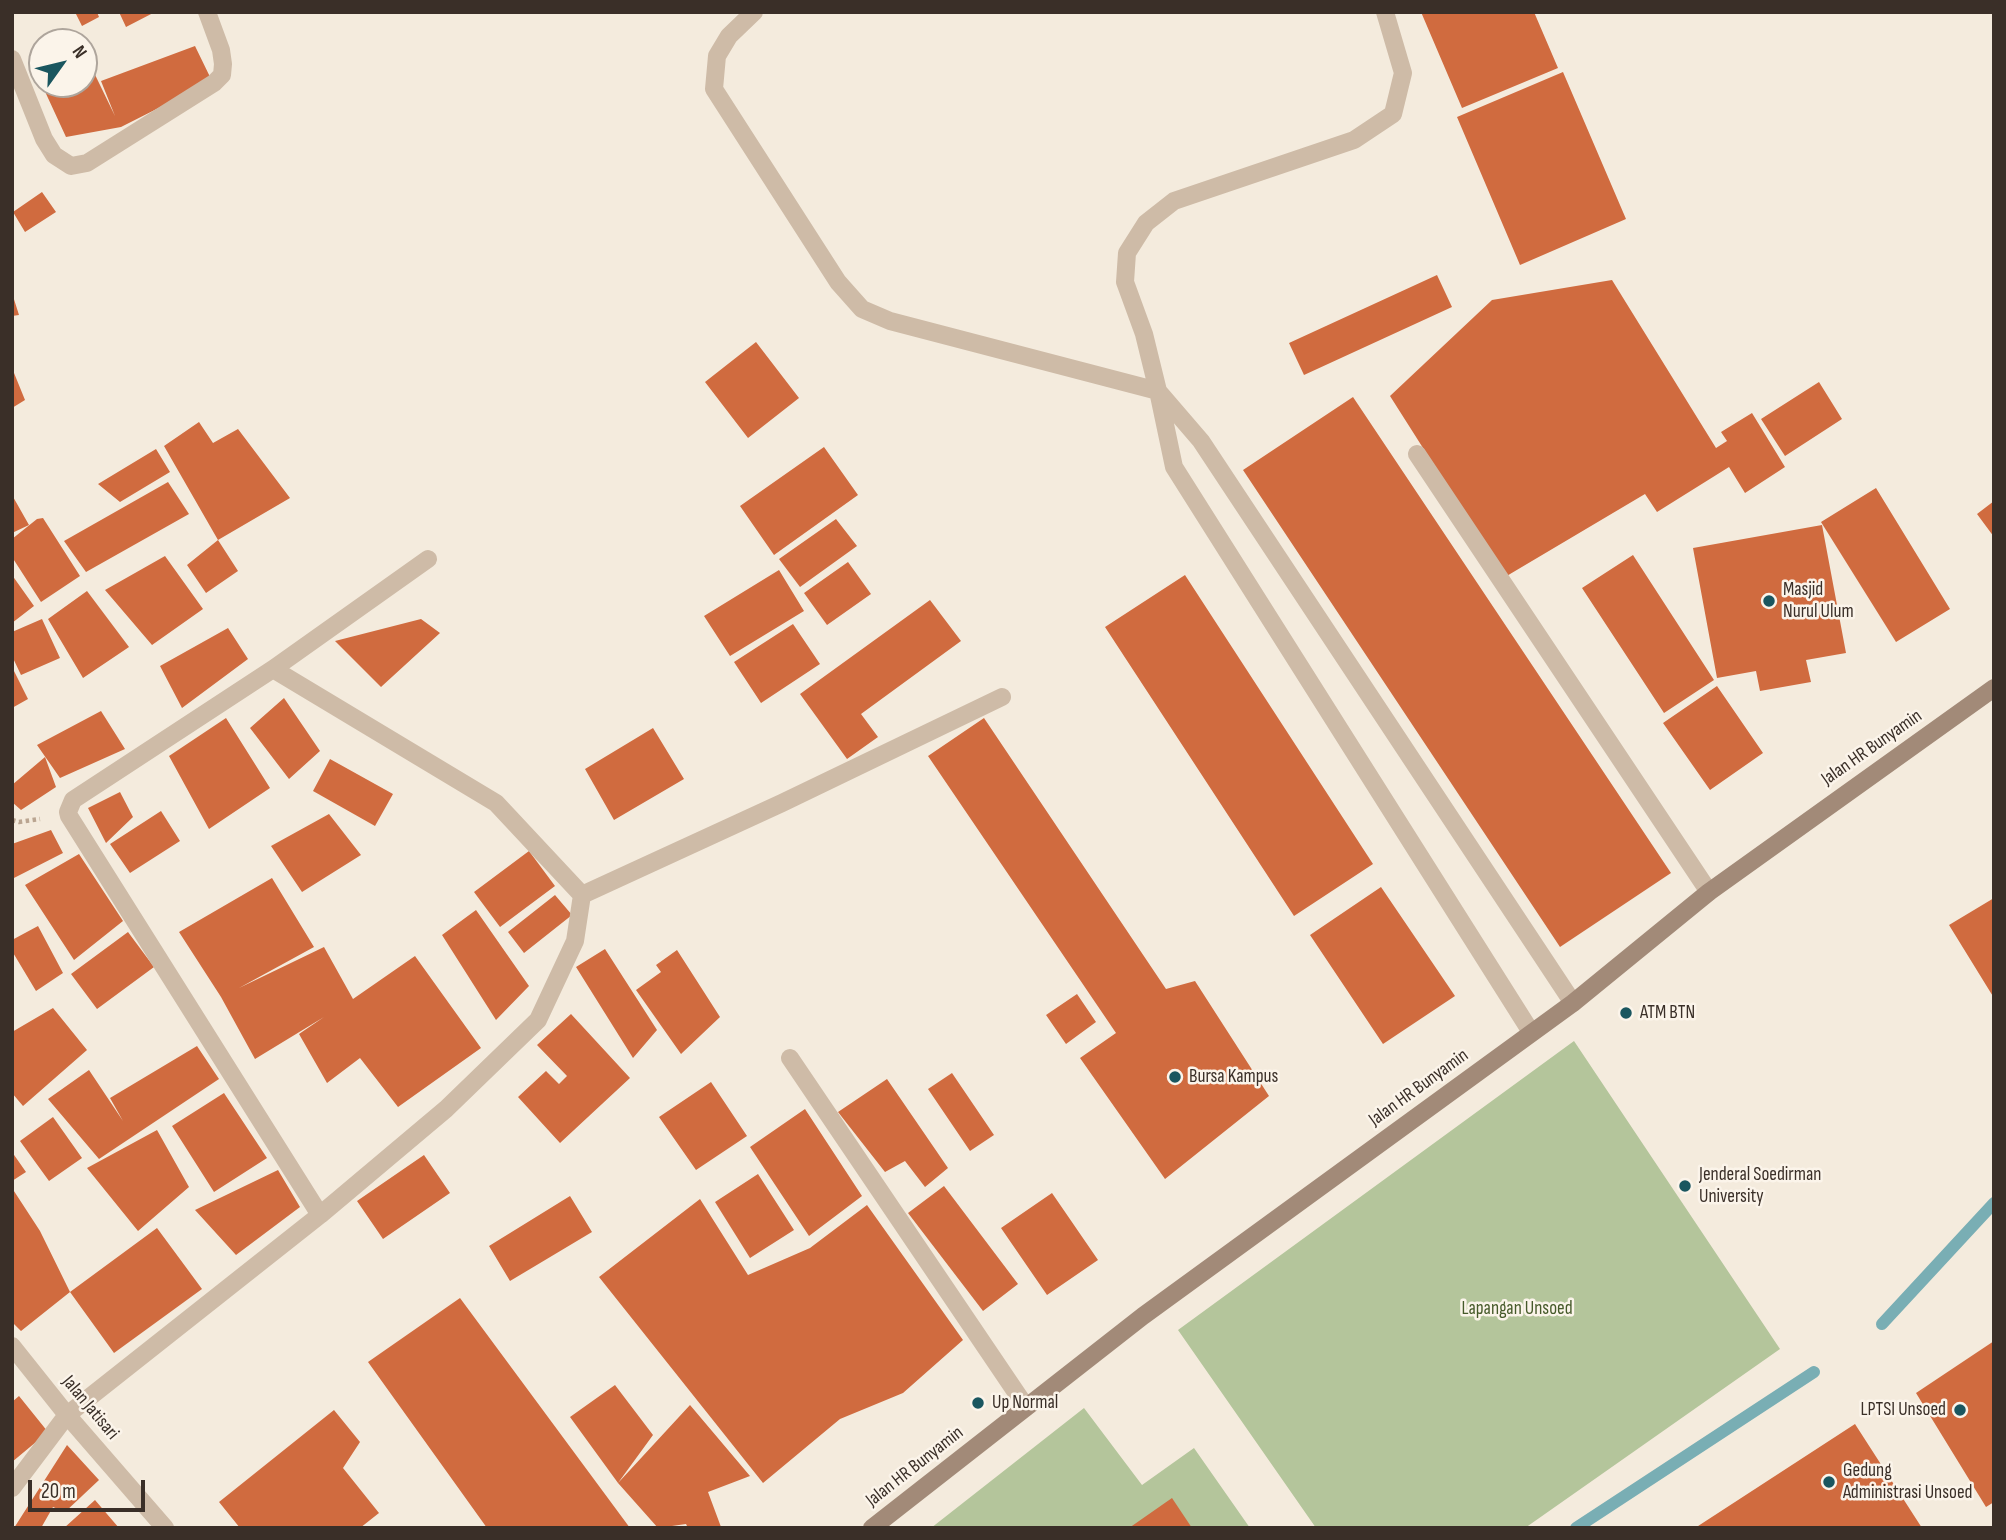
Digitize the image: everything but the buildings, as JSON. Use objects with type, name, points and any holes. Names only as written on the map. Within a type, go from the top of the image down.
[{"type":"main road","name":"Jalan HR Bunyamin","points":[[872,1528],[1143,1316],[1573,1003],[1709,892],[1994,688]]},
{"type":"street","points":[[12,59],[44,139],[54,155],[72,166],[87,163],[214,83],[222,75],[221,50],[207,12]]},
{"type":"street","points":[[754,12],[729,36],[717,56],[714,89],[838,282],[862,309],[890,321],[1158,391],[1201,441],[1573,1003]]},
{"type":"street","points":[[1385,12],[1403,73],[1393,114],[1354,140],[1174,201],[1146,223],[1127,253],[1125,282],[1144,334],[1174,467],[1531,1032]]},
{"type":"street","points":[[1418,454],[1709,892]]},
{"type":"street","points":[[320,1215],[68,812],[73,800],[273,668],[428,559]]},
{"type":"street","points":[[273,668],[496,803],[582,895]]},
{"type":"street","points":[[582,895],[1002,697]]},
{"type":"street","points":[[12,1488],[67,1415],[320,1215],[446,1109],[538,1020],[575,941],[582,895]]},
{"type":"street","points":[[790,1058],[1026,1406]]},
{"type":"street","name":"Jalan Jatisari","points":[[12,1346],[67,1415],[165,1528]]},
{"type":"green space","name":"Lapangan Unsoed","points":[[1574,1041],[1780,1349],[1525,1528],[1316,1528],[1178,1330]]},
{"type":"green space","points":[[1084,1408],[1142,1485],[1194,1448],[1250,1528],[931,1528]]},
{"type":"waterway","points":[[1882,1324],[1994,1203]]},
{"type":"waterway","points":[[1576,1528],[1814,1372]]},
{"type":"place","name":"Masjid Nurul Ulum","points":[[1769,601]]},
{"type":"place","name":"ATM BTN","points":[[1626,1013]]},
{"type":"place","name":"Bursa Kampus","points":[[1175,1077]]},
{"type":"place","name":"Jenderal Soedirman University","points":[[1685,1186]]},
{"type":"place","name":"Up Normal","points":[[978,1403]]},
{"type":"place","name":"LPTSI Unsoed","points":[[1960,1410]]},
{"type":"place","name":"Gedung Administrasi Unsoed","points":[[1829,1482]]}]
